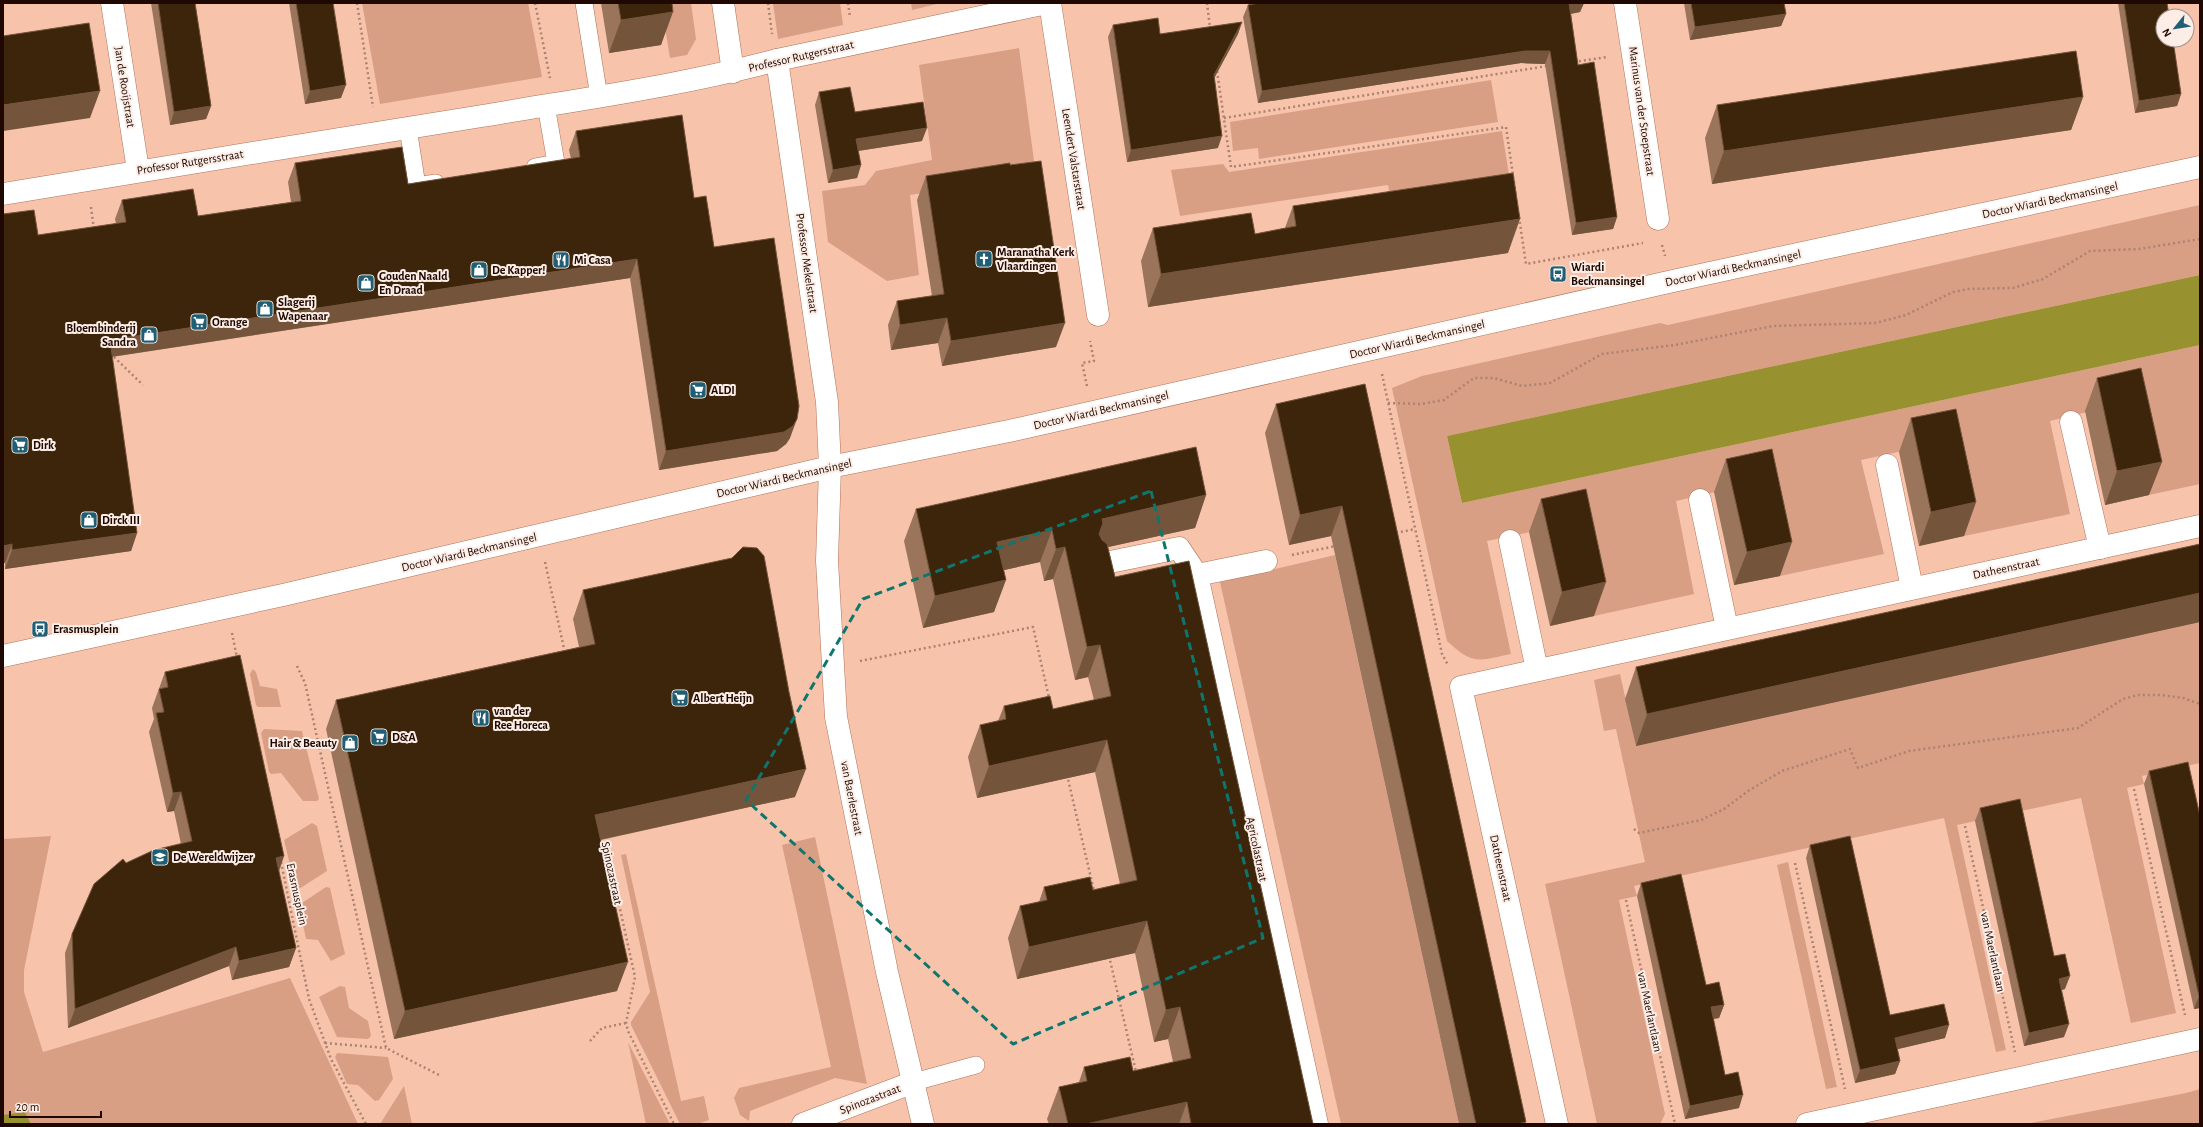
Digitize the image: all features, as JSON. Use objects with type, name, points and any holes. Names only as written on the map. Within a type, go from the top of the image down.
[{"type":"street","name":"Jan de Rooijstraat","points":[[112,3],[138,170]]},
{"type":"street","points":[[723,3],[733,72]]},
{"type":"street","name":"Professor Rutgersstraat","points":[[3,194],[138,170],[598,97],[733,72],[777,60],[1048,3]]},
{"type":"street","name":"Leendert Valstarstraat","points":[[1048,3],[1098,315]]},
{"type":"street","name":"Marinus van der Stoepstraat","points":[[1626,3],[1658,219]]},
{"type":"street","name":"Professor Mekelstraat","points":[[777,60],[827,402],[830,467]]},
{"type":"street","name":"Doctor Wiardi Beckmansingel","points":[[3,656],[226,608],[830,467],[1092,412],[1673,281],[2200,167]]},
{"type":"street","points":[[2071,422],[2100,548]]},
{"type":"street","points":[[1887,465],[1912,588]]},
{"type":"street","name":"van Baerlestraat","points":[[830,467],[827,560],[836,718],[886,964],[923,1124]]},
{"type":"street","points":[[1700,500],[1727,628]]},
{"type":"street","name":"Datheenstraat","points":[[1557,1124],[1461,687],[2200,526]]},
{"type":"street","points":[[1510,541],[1537,670]]},
{"type":"street","name":"Agricolastraat","points":[[1100,564],[1179,548],[1197,575],[1317,1124]]},
{"type":"street","points":[[1197,575],[1266,561]]},
{"type":"street","points":[[1807,1124],[2195,1040]]},
{"type":"street","name":"Spinozastraat","points":[[803,1124],[914,1082]]},
{"type":"lane","points":[[584,3],[598,97]]},
{"type":"lane","points":[[517,170],[556,164],[550,104]]},
{"type":"lane","points":[[408,128],[418,186],[448,181]]},
{"type":"lane","points":[[914,1082],[976,1065]]},
{"type":"path","points":[[356,3],[378,132]]},
{"type":"path","points":[[536,3],[550,104]]},
{"type":"path","points":[[1207,3],[1211,34]]},
{"type":"path","points":[[1570,63],[1633,53]]},
{"type":"path","points":[[1216,64],[1231,167],[1506,127],[1517,203]]},
{"type":"path","points":[[1224,118],[1555,65]]},
{"type":"path","points":[[87,180],[95,235]]},
{"type":"path","points":[[1518,211],[1526,264],[1650,242]]},
{"type":"path","points":[[1388,403],[1421,404],[1444,400],[1474,378],[1494,378],[1522,386],[1550,383],[1602,354],[1675,345],[1773,326],[1875,323],[1906,315],[1953,292],[1968,289],[2013,288],[2043,279],[2090,251],[2139,249],[2200,239]]},
{"type":"path","points":[[1092,412],[1082,363],[1094,361],[1089,335],[1098,315]]},
{"type":"path","points":[[1377,348],[1442,654],[1461,687]]},
{"type":"path","points":[[114,356],[143,385]]},
{"type":"path","points":[[1392,534],[1415,529]]},
{"type":"path","points":[[539,536],[566,660]]},
{"type":"path","points":[[1266,561],[1340,545]]},
{"type":"path","points":[[226,608],[238,665]]},
{"type":"path","points":[[886,656],[1033,627],[1051,705]]},
{"type":"path","points":[[297,666],[305,683],[386,1048]]},
{"type":"path","points":[[1634,829],[1638,833],[1701,820],[1724,809],[1748,791],[1782,771],[1850,749],[1858,768],[1909,751],[2078,728],[2123,699],[2138,695],[2161,695],[2183,698],[2200,704]]},
{"type":"path","points":[[1065,767],[1096,899]]},
{"type":"path","points":[[2134,789],[2195,1040]]},
{"type":"path","name":"van Maerlantlaan","points":[[1965,826],[2020,1078]]},
{"type":"path","name":"Spinozastraat","points":[[603,830],[635,978],[626,1023]]},
{"type":"path","name":"Erasmusplein","points":[[281,858],[309,999],[325,1043],[343,1085],[366,1124]]},
{"type":"path","points":[[1795,863],[1850,1115]]},
{"type":"path","name":"van Maerlantlaan","points":[[1626,900],[1675,1124]]},
{"type":"path","points":[[1109,953],[1138,1077]]},
{"type":"path","points":[[590,1041],[602,1028],[626,1023],[628,1031],[674,1124]]},
{"type":"path","points":[[325,1043],[386,1048],[440,1075]]},
{"type":"highlighted area","points":[[1151,491],[1263,938],[1013,1044],[746,800],[863,599]]},
{"type":"shaded area","points":[[362,3],[528,3],[542,77],[380,104]]},
{"type":"shaded area","points":[[661,3],[691,3],[696,39],[687,55],[670,58]]},
{"type":"shaded area","points":[[773,3],[840,3],[843,25],[778,39]]},
{"type":"shaded area","points":[[911,3],[941,3],[912,10]]},
{"type":"shaded area","points":[[1019,48],[1036,176],[910,195],[919,275],[887,281],[828,242],[822,191],[865,185],[876,171],[932,160],[919,65]]},
{"type":"shaded area","points":[[1491,80],[1498,122],[1259,159],[1258,148],[1233,151],[1230,122]]},
{"type":"shaded area","points":[[1502,131],[1513,200],[1394,218],[1388,185],[1180,216],[1171,170],[1223,164],[1229,172]]},
{"type":"shaded area","points":[[2200,205],[2200,275],[1447,436],[1462,503],[2200,345],[2200,484],[2149,495],[2129,402],[2050,421],[2070,514],[1964,536],[1944,442],[1861,460],[1884,554],[1780,576],[1759,482],[1676,501],[1694,594],[1594,616],[1574,523],[1487,541],[1511,654],[1483,659],[1470,658],[1447,641],[1392,388],[1422,376],[1660,323],[1668,325]]},
{"type":"shaded area","points":[[2200,275],[2200,345],[1462,503],[1447,436]]},
{"type":"shaded area","points":[[1335,555],[1459,1124],[1341,1124],[1220,582]]},
{"type":"shaded area","points":[[2200,622],[2200,763],[2142,776],[2144,784],[2127,788],[2176,1013],[2131,1023],[2081,798],[1957,825],[2006,1050],[1996,1052],[1944,818],[1634,886],[1637,896],[1619,900],[1665,1114],[1660,1124],[1597,1124],[1545,884],[1645,862],[1616,729],[1604,731],[1594,680],[1620,674],[1636,746]]},
{"type":"shaded area","points":[[253,669],[256,672],[260,686],[277,689],[281,707],[258,707],[256,705],[250,674]]},
{"type":"shaded area","points":[[264,729],[302,731],[319,799],[317,801],[303,801],[281,773],[271,774],[269,772],[261,733]]},
{"type":"shaded area","points":[[312,823],[317,826],[327,871],[299,889],[295,886],[284,840]]},
{"type":"shaded area","points":[[51,836],[24,970],[24,992],[43,1052],[290,978],[358,1124],[3,1124],[3,839]]},
{"type":"shaded area","points":[[815,837],[867,1084],[835,1078],[750,1111],[749,1121],[740,1115],[734,1098],[739,1088],[831,1067],[782,845]]},
{"type":"shaded area","points":[[626,854],[681,1101],[704,1096],[709,1120],[698,1124],[680,1124],[631,1025],[631,1022],[650,992],[621,855]]},
{"type":"shaded area","points":[[1788,862],[1837,1087],[1826,1089],[1777,865]]},
{"type":"shaded area","points":[[326,887],[330,888],[345,954],[331,961],[318,940],[306,939],[299,905]]},
{"type":"shaded area","points":[[340,986],[345,987],[349,1008],[368,1021],[371,1036],[368,1039],[337,1037],[319,997]]},
{"type":"shaded area","points":[[628,1042],[670,1124],[646,1124]]},
{"type":"shaded area","points":[[337,1053],[388,1057],[393,1079],[379,1100],[375,1101],[358,1085],[347,1084],[335,1057]]},
{"type":"shaded area","points":[[404,1086],[412,1124],[380,1124]]},
{"type":"shaded area","points":[[2200,1089],[2200,1124],[2025,1124],[2186,1093]]},
{"type":"shaded area","points":[[25,1112],[31,1124],[3,1124],[3,1115]]},
{"type":"building","points":[[158,3],[195,3],[211,106],[174,112]]},
{"type":"building","points":[[296,3],[333,3],[346,85],[310,91]]},
{"type":"building","points":[[618,3],[672,3],[673,12],[621,20]]},
{"type":"building","points":[[1259,3],[1569,3],[1578,65],[1594,62],[1617,217],[1576,223],[1550,51],[1525,51],[1262,91],[1248,5]]},
{"type":"building","points":[[1691,3],[1784,3],[1786,14],[1695,27]]},
{"type":"building","points":[[2124,3],[2167,3],[2168,8],[2155,8],[2155,48],[2174,48],[2181,94],[2139,101]]},
{"type":"building","points":[[1158,18],[1160,34],[1242,22],[1214,75],[1222,136],[1131,150],[1113,25]]},
{"type":"building","points":[[89,23],[100,91],[3,105],[3,36]]},
{"type":"building","points":[[2076,51],[2083,97],[1724,151],[1717,105]]},
{"type":"building","points":[[850,87],[855,112],[923,102],[927,128],[856,139],[861,165],[833,170],[819,92]]},
{"type":"building","points":[[682,115],[694,198],[706,196],[714,247],[774,238],[799,406],[797,419],[793,426],[784,432],[666,451],[637,259],[110,340],[137,533],[12,550],[12,544],[3,546],[3,214],[34,210],[38,235],[126,222],[122,200],[193,189],[198,216],[301,201],[295,163],[402,147],[408,184],[580,157],[576,131]]},
{"type":"building","name":"Maranatha Kerk Vlaardingen","points":[[1041,161],[1065,323],[951,341],[947,318],[900,325],[897,301],[944,294],[926,176],[1010,163],[1010,165]]},
{"type":"building","points":[[1513,173],[1520,219],[1161,274],[1153,228],[1251,213],[1255,234],[1296,226],[1293,206]]},
{"type":"building","points":[[2141,368],[2162,462],[2117,471],[2097,378]]},
{"type":"building","points":[[1365,384],[1526,1122],[1518,1124],[1476,1124],[1342,506],[1300,515],[1276,404]]},
{"type":"building","points":[[1956,409],[1976,502],[1931,512],[1911,418]]},
{"type":"building","points":[[1196,447],[1206,495],[1102,519],[1103,523],[1099,534],[1102,540],[1107,544],[1115,577],[1189,561],[1313,1124],[1191,1124],[1187,1102],[1086,1124],[1068,1124],[1059,1087],[1087,1081],[1084,1067],[1130,1057],[1133,1071],[1191,1058],[1180,1007],[1166,1010],[1147,921],[1029,947],[1020,906],[1047,900],[1044,887],[1090,877],[1093,890],[1137,880],[1107,740],[989,766],[980,725],[1006,719],[1004,706],[1050,696],[1053,709],[1111,696],[1100,645],[1087,647],[1065,547],[1056,549],[1052,530],[997,542],[1006,580],[935,596],[916,509]]},
{"type":"building","points":[[1772,449],[1792,542],[1747,552],[1726,459]]},
{"type":"building","points":[[1586,489],[1606,582],[1562,592],[1541,499]]},
{"type":"building","points":[[2200,544],[2200,593],[1647,714],[1636,667]]},
{"type":"building","points":[[743,547],[757,548],[764,556],[789,692],[806,769],[595,815],[628,962],[405,1011],[336,700],[595,644],[583,590],[732,558]]},
{"type":"building","points":[[240,655],[284,856],[276,858],[296,948],[239,961],[236,947],[75,1009],[72,934],[94,884],[123,859],[126,863],[154,850],[192,841],[181,792],[173,793],[156,713],[164,712],[159,689],[168,687],[165,672]]},
{"type":"building","points":[[2188,762],[2200,816],[2200,996],[2149,771]]},
{"type":"building","points":[[2020,799],[2054,956],[2065,954],[2070,976],[2059,979],[2069,1024],[2029,1033],[1980,808]]},
{"type":"building","points":[[1850,836],[1890,1015],[1944,1004],[1949,1025],[1895,1038],[1900,1061],[1860,1070],[1810,845]]},
{"type":"building","points":[[1681,874],[1706,985],[1719,982],[1724,1005],[1711,1007],[1725,1075],[1738,1072],[1743,1095],[1690,1106],[1641,883]]},
{"type":"place","name":"Maranatha Kerk Vlaardingen","points":[[984,259]]},
{"type":"place","name":"Mi Casa","points":[[561,260]]},
{"type":"place","name":"De Kapper!","points":[[479,270]]},
{"type":"place","name":"Wiardi Beckmansingel","points":[[1558,274]]},
{"type":"place","name":"Gouden Naald En Draad","points":[[366,283]]},
{"type":"place","name":"Slagerij Wapenaar","points":[[265,309]]},
{"type":"place","name":"Orange","points":[[199,322]]},
{"type":"place","name":"Bloembinderij Sandra","points":[[149,335]]},
{"type":"place","name":"ALDI","points":[[698,390]]},
{"type":"place","name":"Dirk","points":[[20,445]]},
{"type":"place","name":"Dirck III","points":[[89,520]]},
{"type":"place","name":"Erasmusplein","points":[[40,629]]},
{"type":"place","name":"Albert Heijn","points":[[680,698]]},
{"type":"place","name":"van der Ree Horeca","points":[[481,718]]},
{"type":"place","name":"D&A","points":[[379,737]]},
{"type":"place","name":"Hair & Beauty","points":[[350,743]]},
{"type":"place","name":"De Wereldwijzer","points":[[160,857]]}]
